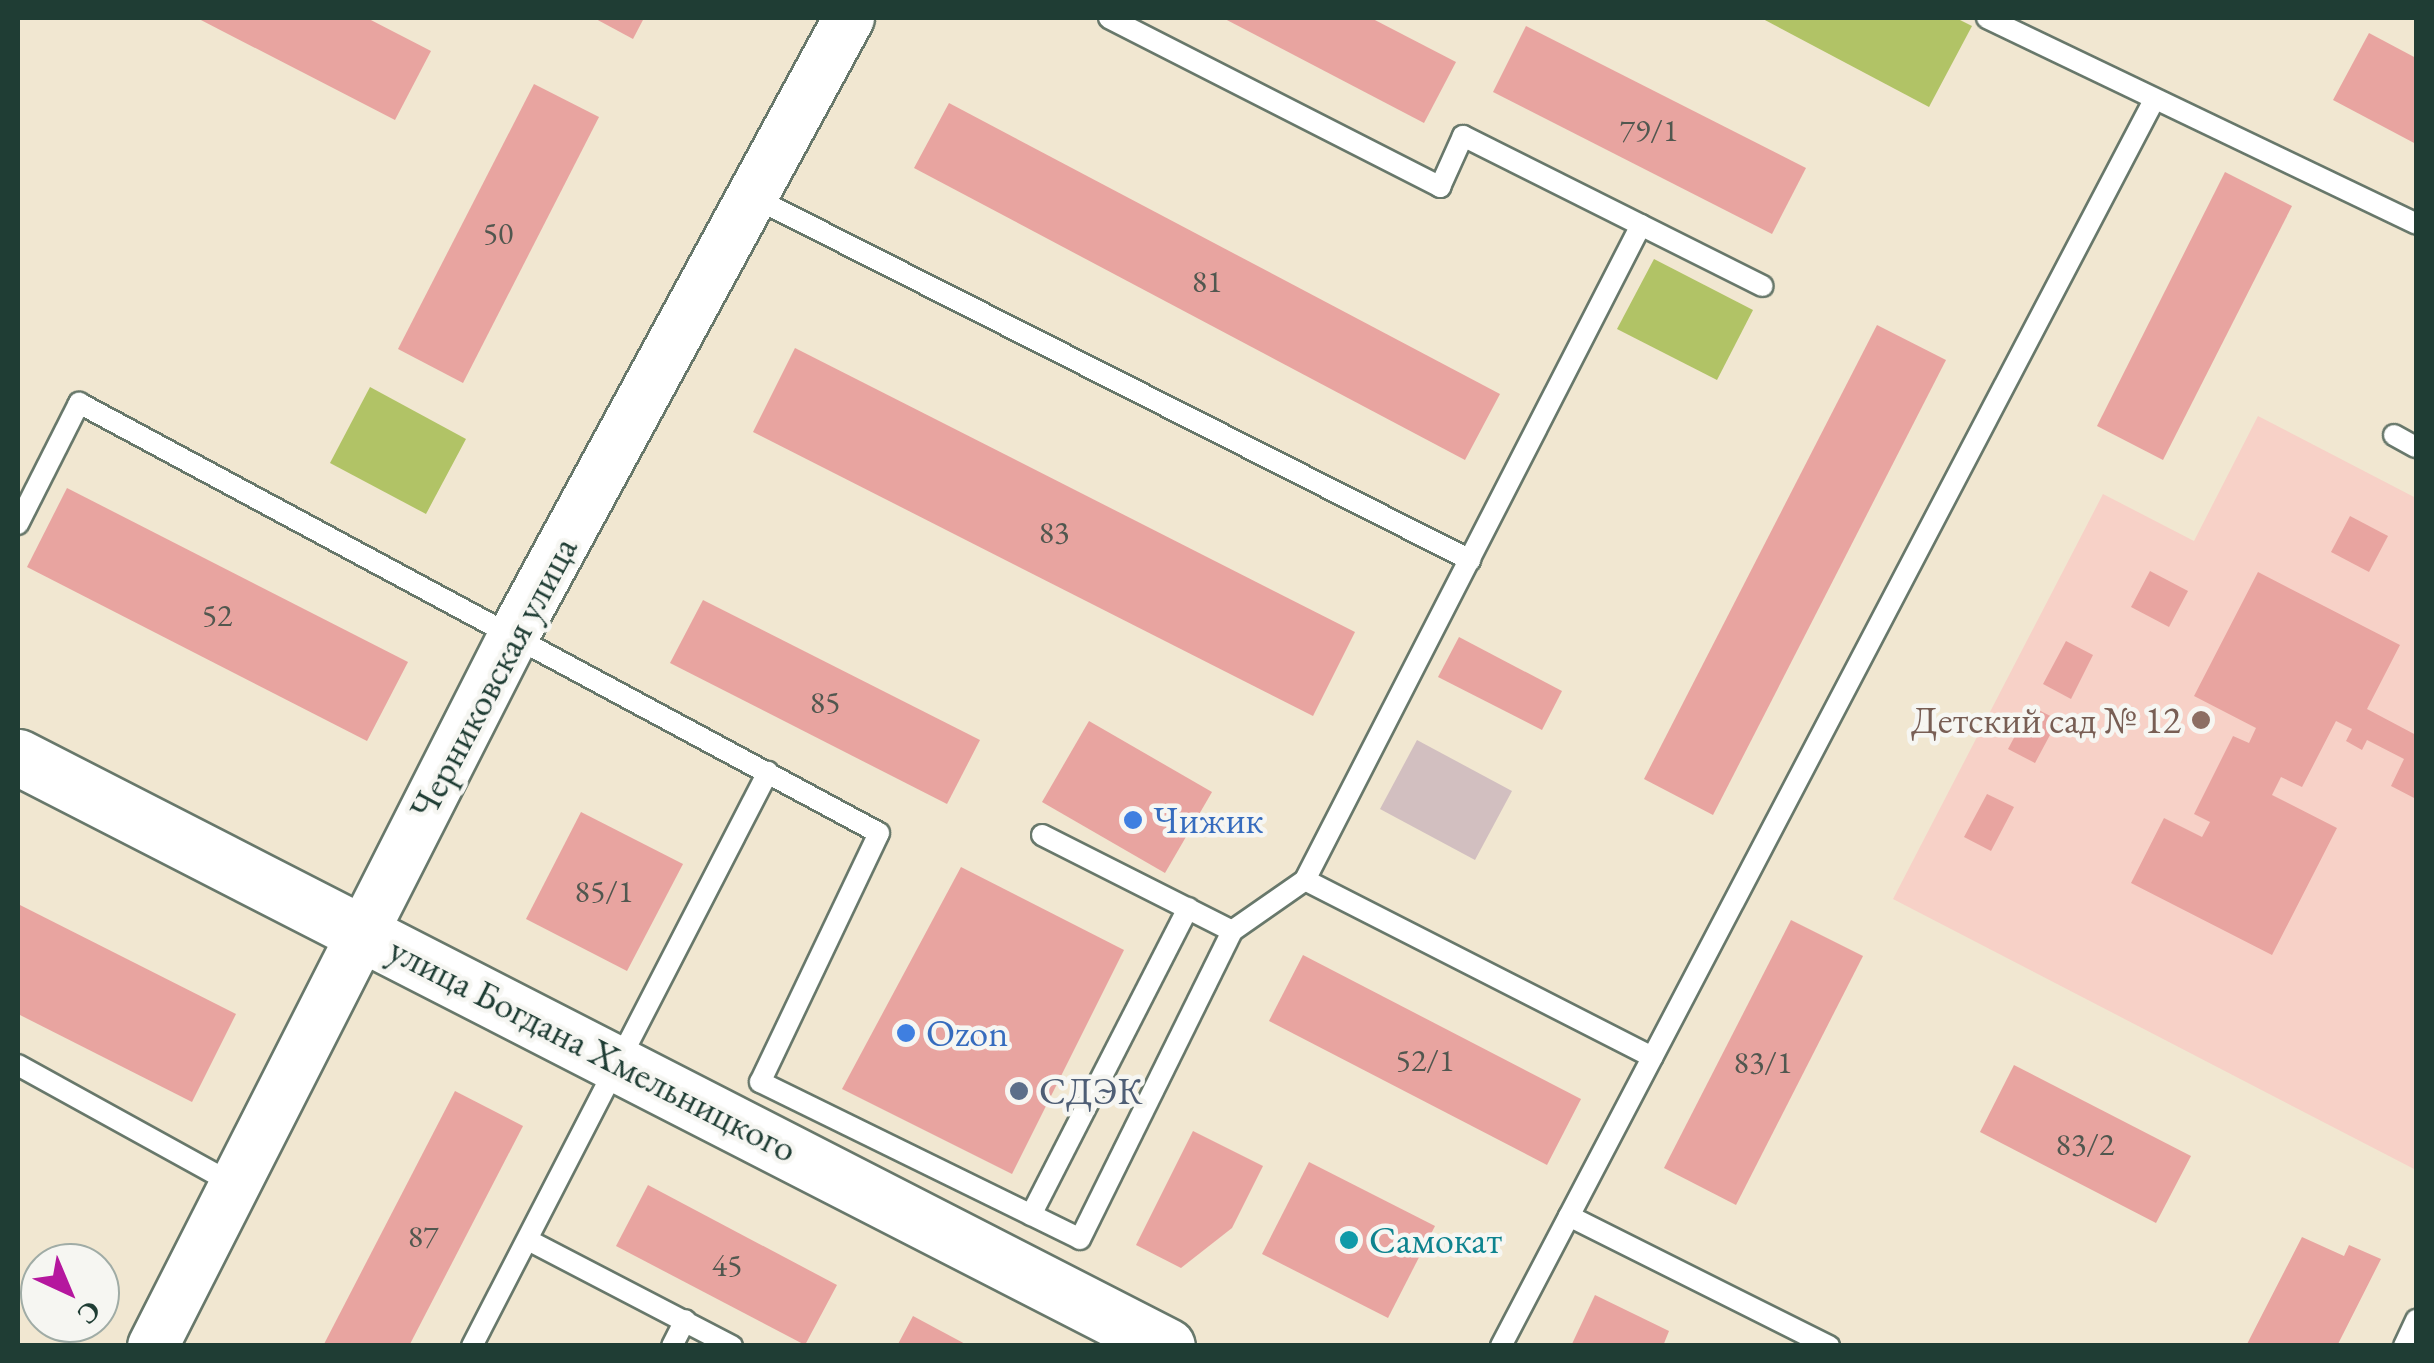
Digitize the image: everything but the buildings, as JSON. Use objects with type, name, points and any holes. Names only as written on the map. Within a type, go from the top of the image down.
[{"type":"main road","name":"улица Богдана Хмельницкого","points":[[18,757],[620,1064],[750,1103],[1167,1346]]},
{"type":"street","name":"Черниковская улица","points":[[153,1346],[515,633],[849,18]]},
{"type":"lane","points":[[1109,18],[1440,186],[1464,136],[1762,286]]},
{"type":"lane","points":[[1987,18],[2153,102],[2416,224]]},
{"type":"lane","points":[[1501,1346],[2153,102]]},
{"type":"lane","points":[[752,196],[1470,560]]},
{"type":"lane","points":[[18,524],[80,403],[515,633],[879,833],[750,1103],[1031,1215],[1080,1239],[1232,931],[1305,880],[1640,225]]},
{"type":"lane","points":[[2394,435],[2416,447]]},
{"type":"lane","points":[[472,1346],[768,772]]},
{"type":"lane","points":[[1042,835],[1232,931]]},
{"type":"lane","points":[[1305,880],[1652,1057]]},
{"type":"lane","points":[[1031,1215],[1188,908]]},
{"type":"lane","points":[[18,1065],[234,1184]]},
{"type":"lane","points":[[1569,1216],[1829,1346]]},
{"type":"lane","points":[[528,1240],[732,1346]]},
{"type":"lane","points":[[672,1346],[685,1320]]},
{"type":"lane","points":[[2404,1346],[2416,1320]]},
{"type":"shaded area","name":"Детский сад № 12","points":[[2258,416],[2416,498],[2416,1170],[1893,899],[2103,494],[2194,541]]},
{"type":"shaded area","points":[[1417,740],[1512,791],[1475,860],[1380,809]]},
{"type":"green space","points":[[1956,18],[1972,26],[1929,107],[1763,19]]},
{"type":"green space","points":[[1654,259],[1753,310],[1717,380],[1617,329]]},
{"type":"green space","points":[[370,387],[466,439],[426,514],[330,463]]},
{"type":"place","name":"Детский сад № 12","points":[[2201,720]]},
{"type":"place","name":"Чижик","points":[[1133,820]]},
{"type":"place","name":"Ozon","points":[[906,1033]]},
{"type":"place","name":"СДЭК","points":[[1019,1091]]},
{"type":"place","name":"Самокат","points":[[1349,1240]]}]
